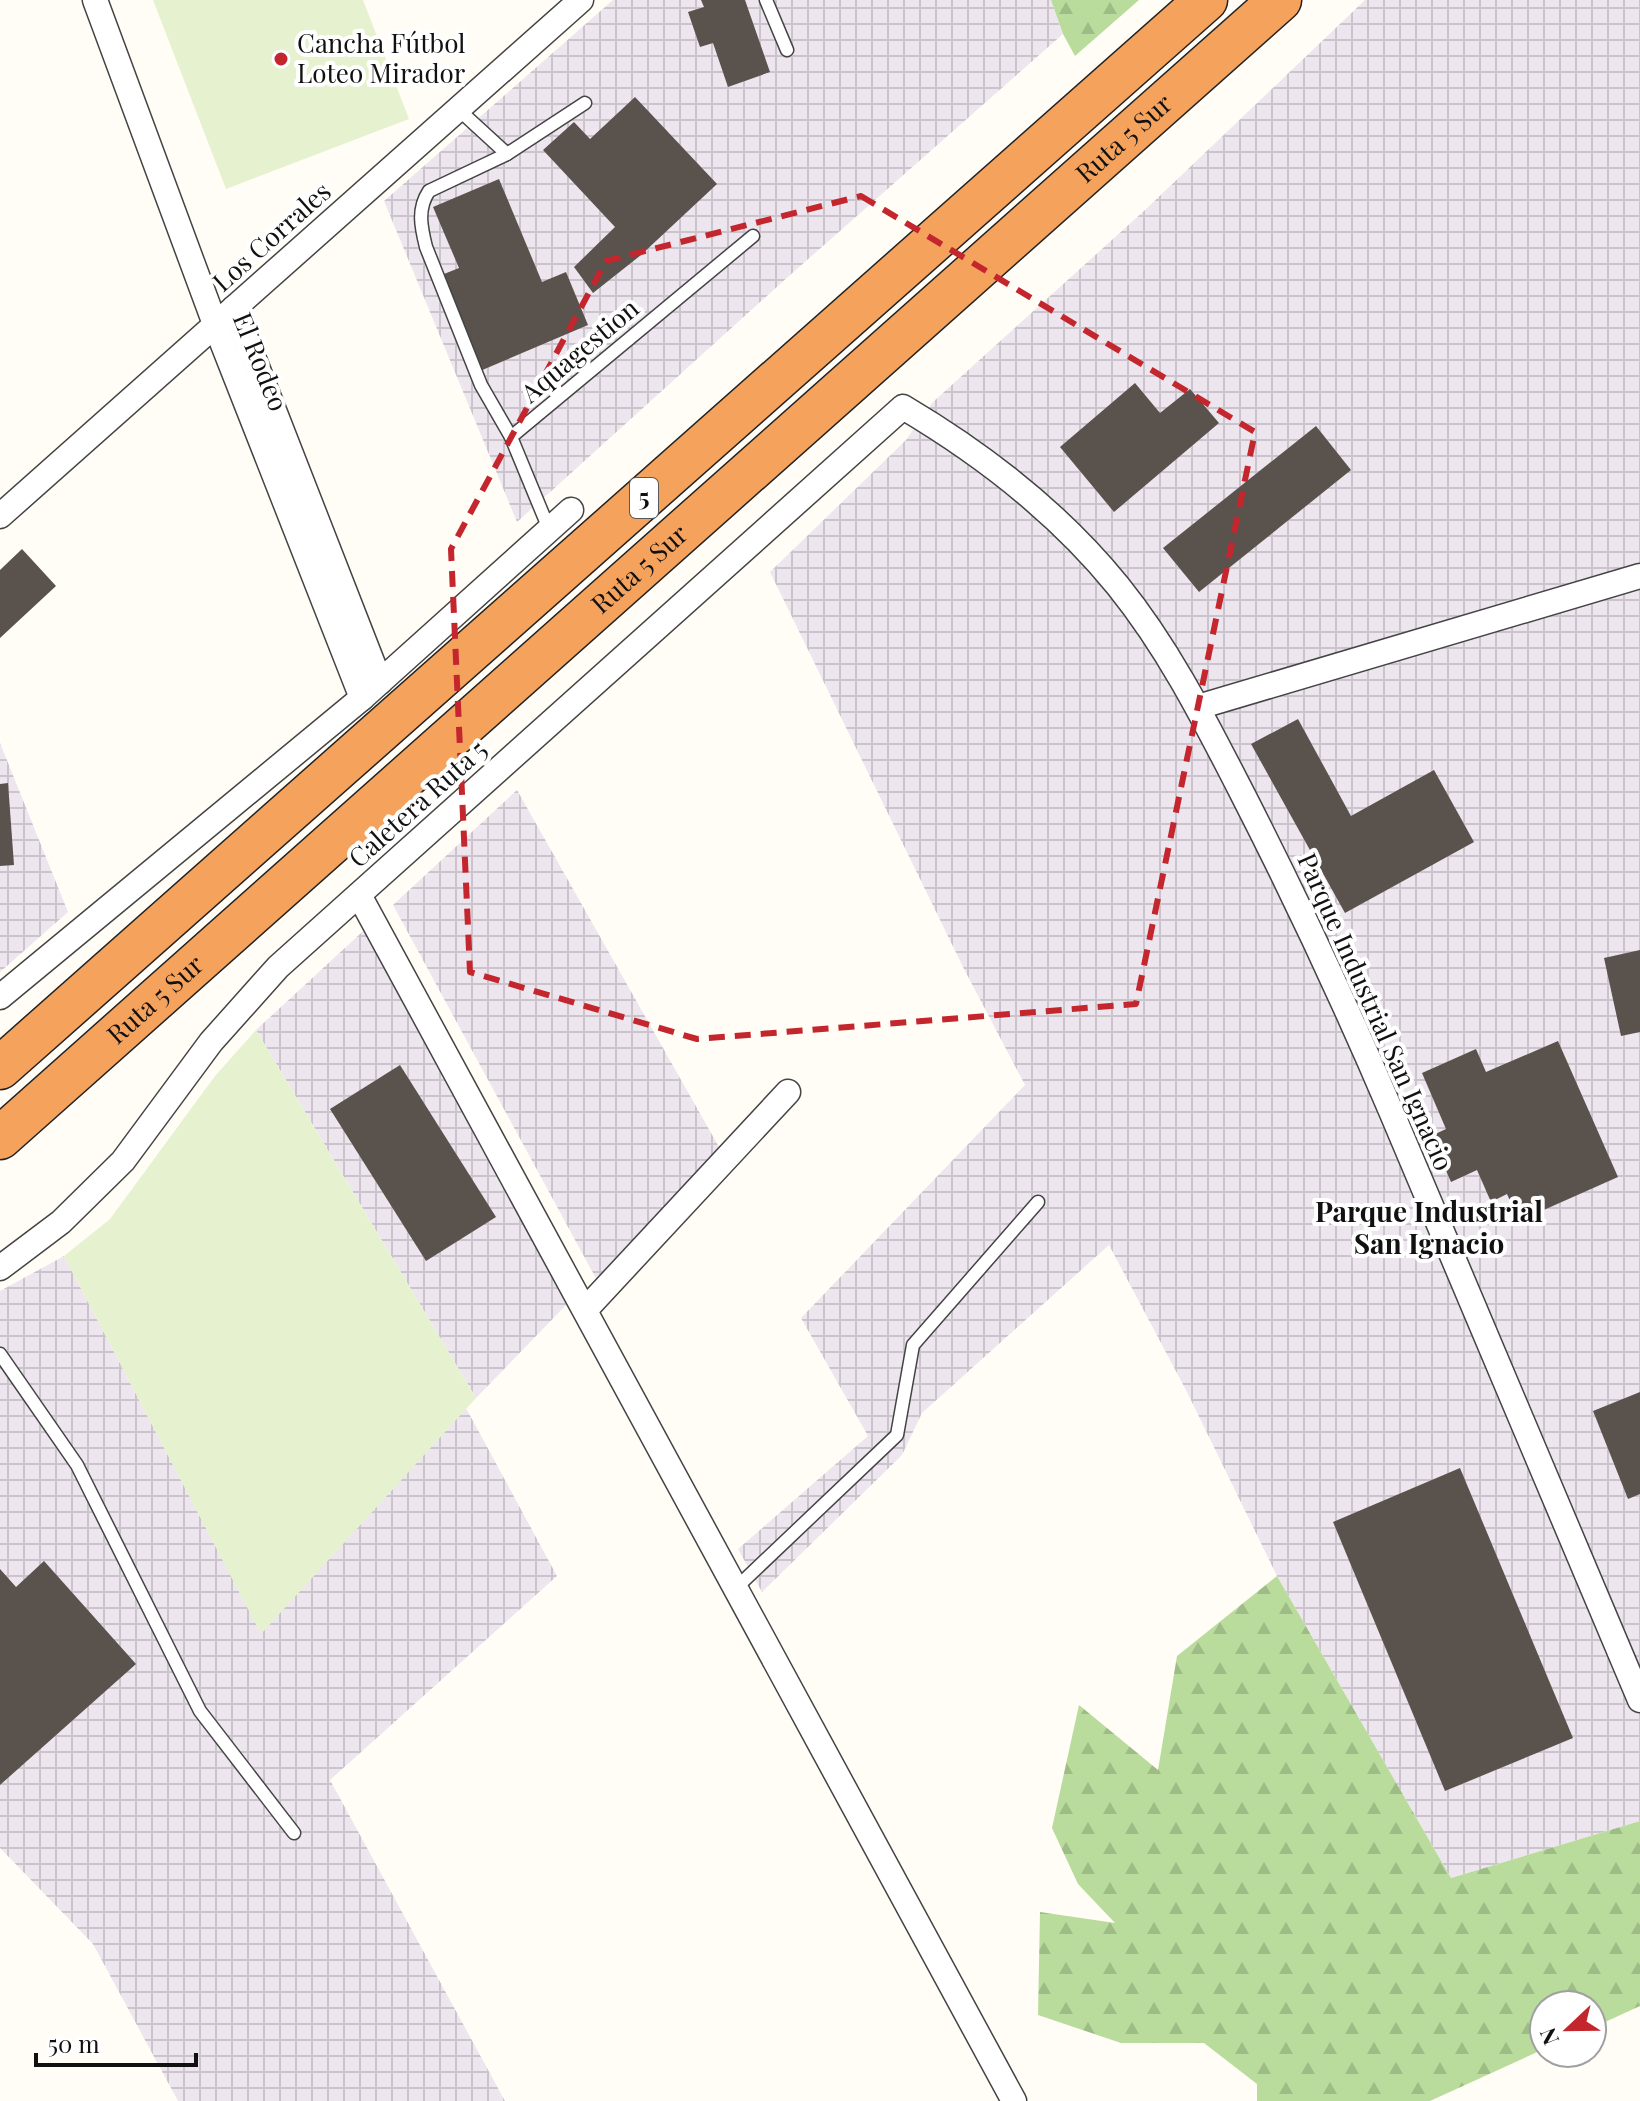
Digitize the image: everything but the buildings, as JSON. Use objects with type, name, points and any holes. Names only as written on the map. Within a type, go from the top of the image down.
[{"type":"highway","name":"Ruta 5 Sur","points":[[0,1068],[1206,0]]},
{"type":"highway","name":"Ruta 5 Sur","points":[[0,1138],[1280,0]]},
{"type":"street","name":"El Rodeo","points":[[95,0],[215,324],[371,690]]},
{"type":"street","name":"Los Corrales","points":[[0,516],[581,0]]},
{"type":"street","name":"El Rodeo","points":[[234,308],[371,690]]},
{"type":"street","name":"Parque Industrial San Ignacio","points":[[903,407],[942,430],[1017,485],[1084,548],[1147,624],[1198,707],[1298,901],[1358,1033],[1640,1700]]},
{"type":"street","name":"Caletera Ruta 5","points":[[0,1268],[41,1239],[93,1193],[142,1138],[211,1042],[298,948],[903,407]]},
{"type":"street","points":[[0,997],[371,690],[571,510]]},
{"type":"street","points":[[1198,707],[1640,576]]},
{"type":"street","points":[[359,895],[1014,2101]]},
{"type":"street","points":[[586,1309],[788,1092]]},
{"type":"lane","points":[[766,0],[787,50]]},
{"type":"lane","points":[[511,437],[481,385],[426,247],[421,226],[422,202],[429,191],[507,154],[585,103]]},
{"type":"lane","points":[[458,109],[507,154]]},
{"type":"lane","name":"Aquagestion","points":[[549,529],[511,437],[753,236]]},
{"type":"lane","points":[[736,1588],[897,1435],[913,1345],[1038,1202]]},
{"type":"lane","points":[[2,1361],[77,1465],[200,1711],[294,1833]]},
{"type":"highlighted area","points":[[861,196],[1255,432],[1136,1004],[697,1039],[470,972],[451,549],[606,261]]},
{"type":"shaded area","points":[[613,0],[1051,0],[1063,34],[517,522],[384,201]]},
{"type":"shaded area","points":[[1365,0],[1640,0],[1640,1821],[1451,1878],[1277,1576],[1187,1392],[1109,1245],[922,1413],[902,1455],[762,1592],[738,1549],[868,1436],[801,1318],[1025,1085],[964,969],[770,572],[906,440],[933,402],[1145,210]]},
{"type":"shaded area","points":[[0,743],[68,912],[0,972]]},
{"type":"shaded area","points":[[517,790],[719,1147],[599,1284],[393,905]]},
{"type":"shaded area","points":[[373,922],[568,1303],[476,1398],[256,1030]]},
{"type":"shaded area","points":[[64,1256],[261,1633],[466,1408],[557,1576],[330,1780],[505,2101],[178,2101],[93,1944],[0,1848],[0,1291]]},
{"type":"green space","name":"Cancha Fútbol Loteo Mirador","points":[[153,0],[363,0],[409,119],[226,189]]},
{"type":"green space","points":[[1051,0],[1139,0],[1075,56]]},
{"type":"green space","points":[[256,1030],[476,1398],[261,1634],[64,1256],[110,1219],[215,1076]]},
{"type":"green space","points":[[1277,1576],[1451,1878],[1640,1821],[1640,2006],[1608,2021],[1608,1989],[1528,1989],[1528,2056],[1430,2101],[1257,2101],[1257,2084],[1204,2043],[1121,2043],[1038,2015],[1040,1912],[1115,1923],[1078,1884],[1052,1828],[1079,1705],[1158,1770],[1177,1656]]},
{"type":"place","name":"Cancha Fútbol Loteo Mirador","points":[[281,59]]},
{"type":"district","name":"Parque Industrial San Ignacio","points":[[1429,1228]]}]
